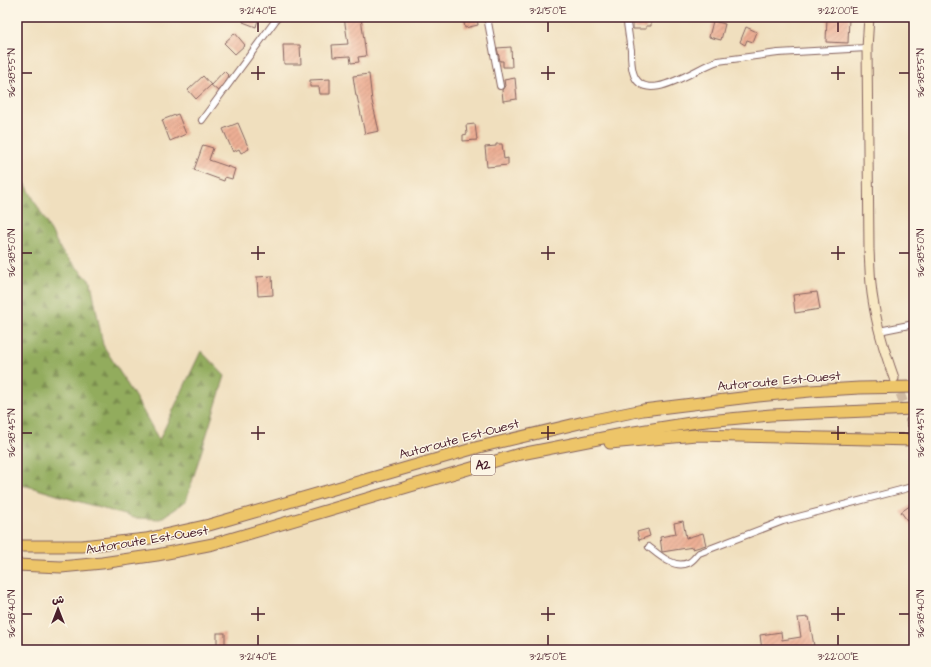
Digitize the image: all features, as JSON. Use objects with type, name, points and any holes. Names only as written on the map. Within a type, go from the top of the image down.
[{"type":"highway","name":"Autoroute Est-Ouest","points":[[17,546],[82,546],[146,539],[209,525],[479,446],[643,410],[810,391],[914,387]]},
{"type":"highway","name":"Autoroute Est-Ouest","points":[[17,565],[61,567],[102,563],[156,555],[213,544],[516,455],[628,433],[697,422],[771,415],[914,409]]},
{"type":"highway","points":[[554,448],[696,435],[914,440]]},
{"type":"main road","points":[[869,17],[867,48],[869,250],[873,300],[884,349],[894,378]]},
{"type":"street","points":[[202,120],[278,17]]},
{"type":"street","points":[[487,17],[500,86]]},
{"type":"street","points":[[626,17],[633,72],[640,84],[647,87],[668,83],[718,61],[778,53],[867,48]]},
{"type":"street","points":[[880,331],[914,324]]},
{"type":"street","points":[[649,547],[666,561],[681,565],[689,563],[699,553],[783,521],[914,487]]},
{"type":"green space","points":[[17,168],[62,252],[91,282],[103,345],[137,400],[159,440],[201,351],[225,376],[186,501],[160,519],[134,518],[27,486],[17,485]]},
{"type":"building","points":[[245,17],[259,17],[256,27],[243,22]]},
{"type":"building","points":[[344,17],[361,17],[366,56],[358,57],[359,62],[351,63],[350,56],[333,57],[332,45],[348,44]]},
{"type":"building","points":[[463,17],[477,17],[478,25],[465,28]]},
{"type":"building","points":[[633,17],[651,17],[651,26],[646,26],[646,29],[633,29]]},
{"type":"building","points":[[827,17],[849,17],[848,43],[826,42]]},
{"type":"building","points":[[713,21],[725,24],[721,40],[709,37]]},
{"type":"building","points":[[746,27],[757,32],[753,42],[747,40],[745,45],[740,42]]},
{"type":"building","points":[[235,33],[245,45],[235,54],[224,43]]},
{"type":"building","points":[[283,45],[300,45],[301,64],[284,64]]},
{"type":"building","points":[[511,47],[512,67],[503,67],[503,61],[500,61],[497,48]]},
{"type":"building","points":[[224,71],[229,76],[218,91],[211,85]]},
{"type":"building","points":[[369,74],[372,101],[379,131],[365,134],[353,76]]},
{"type":"building","points":[[203,76],[211,85],[196,99],[188,90]]},
{"type":"building","points":[[515,78],[517,99],[503,101],[502,90],[505,86],[504,80]]},
{"type":"building","points":[[330,79],[330,94],[320,94],[319,87],[310,87],[310,80]]},
{"type":"building","points":[[178,114],[186,134],[170,141],[162,120]]},
{"type":"building","points":[[238,123],[249,149],[241,153],[239,149],[233,152],[223,129]]},
{"type":"building","points":[[475,124],[477,140],[463,141],[463,135],[467,134],[466,125]]},
{"type":"building","points":[[496,144],[502,144],[504,159],[508,158],[508,165],[487,167],[485,147],[496,146]]},
{"type":"building","points":[[203,145],[213,148],[209,160],[235,169],[232,179],[225,177],[224,181],[194,170]]},
{"type":"building","points":[[272,276],[273,295],[258,296],[257,277]]},
{"type":"building","points":[[817,292],[820,309],[795,313],[793,295]]},
{"type":"building","points":[[914,503],[914,530],[901,512]]},
{"type":"building","points":[[683,521],[686,538],[703,533],[706,545],[693,549],[693,547],[662,552],[660,537],[676,534],[674,523]]},
{"type":"building","points":[[648,529],[650,536],[639,540],[637,532]]},
{"type":"building","points":[[809,617],[814,646],[787,650],[762,650],[760,635],[781,632],[782,640],[801,637],[798,618]]},
{"type":"building","points":[[217,633],[225,633],[225,650],[217,650]]},
{"type":"tunnel","points":[[895,381],[911,421]]}]
